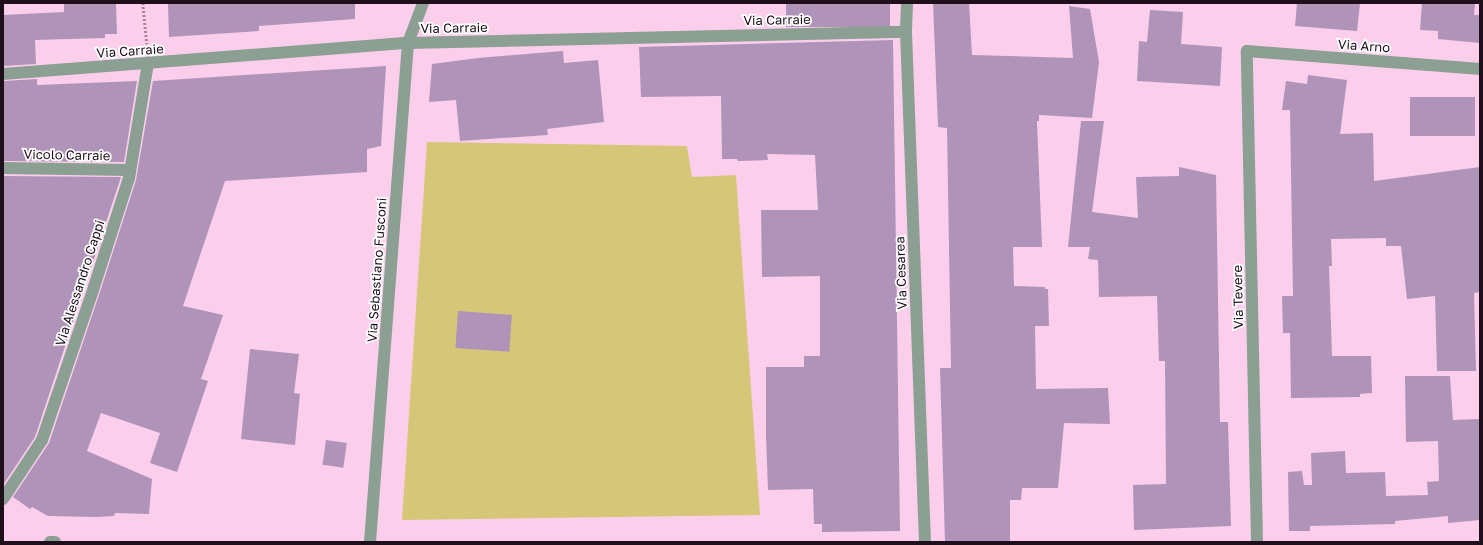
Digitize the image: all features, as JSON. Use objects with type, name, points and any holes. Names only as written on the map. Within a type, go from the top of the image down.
[{"type":"street","name":"Via Sebastiano Fusconi","points":[[370,542],[408,42],[423,3]]},
{"type":"street","name":"Via Cesarea","points":[[907,3],[906,32],[925,542]]},
{"type":"street","name":"Via Carraie","points":[[3,74],[408,42],[906,32]]},
{"type":"street","name":"Via Arno","points":[[1247,51],[1480,69]]},
{"type":"street","name":"Via Tevere","points":[[1247,51],[1257,542]]},
{"type":"street","name":"Via Alessandro Cappi","points":[[3,499],[42,440],[94,287],[130,170],[148,63]]},
{"type":"street","name":"Vicolo Carraie","points":[[3,168],[130,170]]},
{"type":"path","points":[[143,3],[148,63]]},
{"type":"shaded area","points":[[427,142],[687,146],[692,177],[736,175],[760,515],[402,520]]},
{"type":"building","points":[[64,3],[116,3],[117,34],[105,34],[105,38],[35,40],[36,64],[3,66],[3,15],[64,12]]},
{"type":"building","points":[[168,3],[355,3],[355,19],[259,26],[259,31],[169,37]]},
{"type":"building","points":[[786,3],[890,3],[890,27],[786,27]]},
{"type":"building","points":[[933,3],[969,3],[972,55],[1073,58],[1069,6],[1090,9],[1099,62],[1092,118],[1039,115],[1039,121],[1037,121],[1042,247],[1013,247],[1014,286],[1045,287],[1045,289],[1048,289],[1049,326],[1035,326],[1036,389],[1108,388],[1110,424],[1064,423],[1058,488],[1022,488],[1021,500],[1010,500],[1010,542],[945,542],[940,368],[951,368],[947,128],[938,127]]},
{"type":"building","points":[[1297,3],[1360,3],[1357,31],[1295,26]]},
{"type":"building","points":[[1422,3],[1475,3],[1474,15],[1480,15],[1480,43],[1438,39],[1438,31],[1420,30]]},
{"type":"building","points":[[1150,10],[1183,12],[1181,44],[1222,47],[1220,86],[1137,81],[1139,41],[1147,42]]},
{"type":"building","points":[[893,40],[900,531],[822,532],[822,524],[814,524],[813,489],[768,490],[766,436],[766,367],[804,367],[804,356],[820,356],[820,276],[762,277],[761,210],[818,210],[815,155],[767,154],[768,160],[738,161],[737,159],[722,159],[721,96],[641,97],[639,47]]},
{"type":"building","points":[[563,51],[564,63],[598,60],[604,122],[547,129],[548,135],[460,141],[456,100],[429,102],[432,64],[478,58]]},
{"type":"building","points":[[386,66],[381,146],[367,149],[367,172],[225,181],[183,306],[223,315],[201,379],[208,381],[177,472],[150,463],[160,433],[101,413],[87,451],[152,479],[149,514],[115,513],[114,516],[97,517],[48,516],[32,507],[30,509],[13,497],[49,443],[101,289],[136,180],[153,81]]},
{"type":"building","points":[[1308,75],[1347,80],[1340,134],[1373,133],[1374,181],[1480,167],[1480,292],[1474,293],[1476,371],[1437,371],[1435,296],[1407,299],[1401,246],[1386,246],[1386,238],[1331,239],[1332,266],[1329,266],[1332,356],[1371,356],[1372,393],[1360,394],[1360,397],[1291,398],[1290,333],[1283,333],[1282,296],[1293,296],[1290,110],[1282,110],[1286,81],[1307,84]]},
{"type":"building","points":[[37,79],[37,85],[137,81],[124,162],[3,161],[3,81]]},
{"type":"building","points":[[1410,97],[1475,97],[1475,136],[1410,136]]},
{"type":"building","points":[[1081,121],[1104,121],[1092,212],[1138,218],[1136,177],[1179,176],[1179,167],[1216,175],[1220,422],[1228,422],[1231,526],[1134,530],[1133,485],[1166,484],[1165,361],[1159,361],[1157,296],[1099,297],[1098,260],[1088,259],[1090,247],[1068,247]]},
{"type":"building","points":[[3,176],[121,177],[35,437],[3,485]]},
{"type":"building","points":[[458,311],[512,315],[509,352],[455,348]]},
{"type":"building","points":[[250,349],[299,354],[294,393],[300,394],[295,445],[241,439]]},
{"type":"building","points":[[1405,376],[1450,376],[1453,420],[1480,419],[1480,520],[1448,523],[1448,516],[1395,521],[1395,524],[1310,526],[1310,531],[1289,531],[1288,472],[1302,471],[1304,485],[1312,485],[1311,453],[1345,451],[1346,473],[1385,472],[1386,496],[1428,495],[1427,482],[1439,481],[1438,441],[1406,442]]},
{"type":"building","points":[[326,440],[347,443],[343,468],[323,465]]}]
